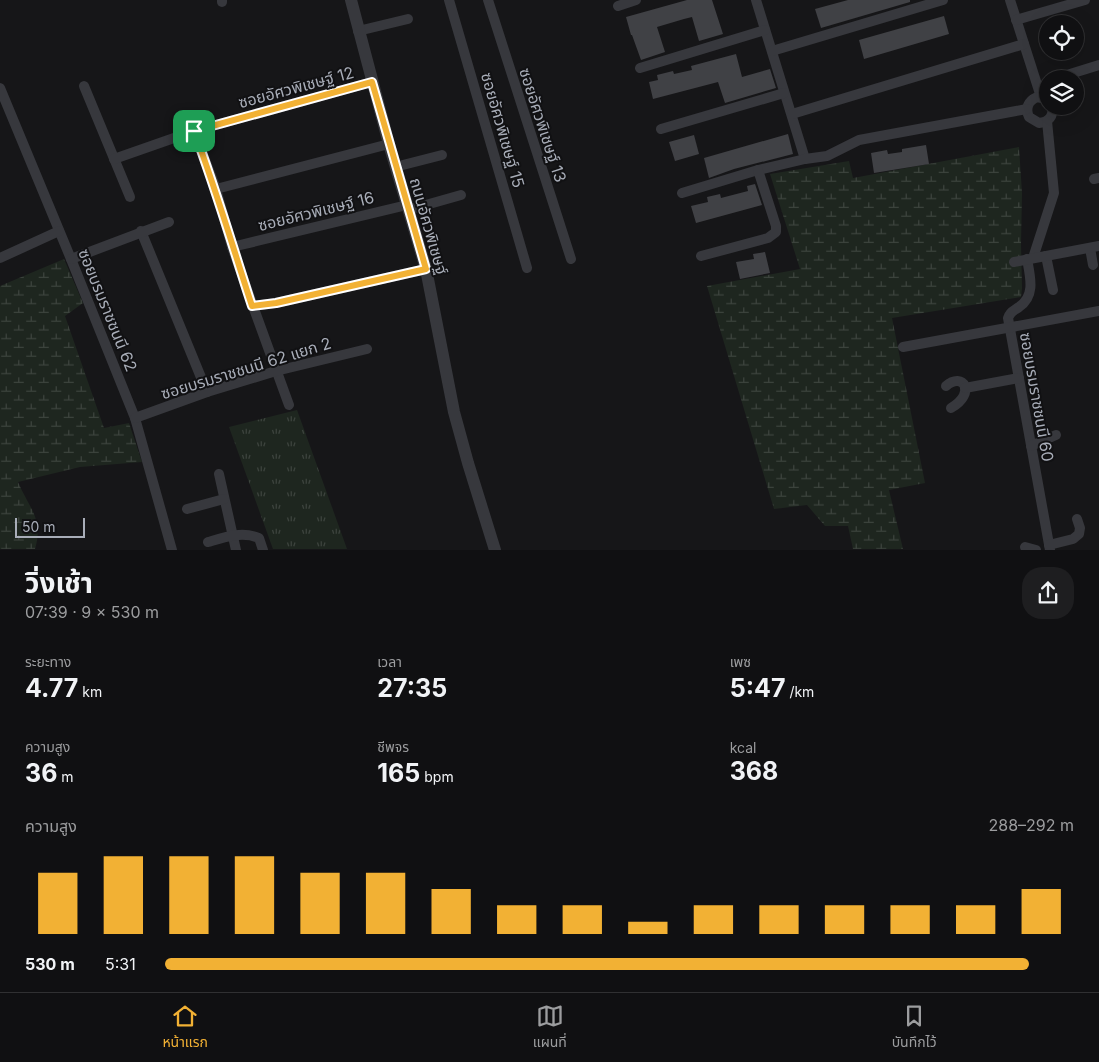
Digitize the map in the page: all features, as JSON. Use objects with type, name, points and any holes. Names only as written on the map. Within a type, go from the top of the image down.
[{"type":"street","name":"ถนนอัศวพิเชษฐ์","points":[[351,0],[395,167],[426,269],[454,412],[495,550]]},
{"type":"street","name":"ซอยอัศวพิเชษฐ์ 15","points":[[449,0],[527,268]]},
{"type":"street","name":"ซอยอัศวพิเชษฐ์ 13","points":[[488,0],[571,259]]},
{"type":"street","points":[[618,6],[636,0]]},
{"type":"street","points":[[756,0],[805,159]]},
{"type":"street","points":[[772,51],[943,0]]},
{"type":"street","points":[[1010,0],[1024,44],[1039,76]]},
{"type":"street","points":[[1016,20],[1085,0]]},
{"type":"street","points":[[358,31],[408,19]]},
{"type":"street","points":[[640,68],[764,30]]},
{"type":"street","points":[[792,114],[1024,44]]},
{"type":"street","points":[[1083,70],[1099,65]]},
{"type":"street","name":"ซอยอัศวพิเชษฐ์ 12","points":[[114,159],[194,131],[372,82]]},
{"type":"street","points":[[84,86],[130,197]]},
{"type":"street","name":"ซอยบรมราชชนนี 62","points":[[0,88],[72,259],[135,418],[172,550]]},
{"type":"street","points":[[662,129],[784,92]]},
{"type":"street","points":[[1039,98],[1033,99],[1028,105],[1027,113],[1032,120],[1039,123],[1047,121],[1052,115]]},
{"type":"street","points":[[682,193],[758,170],[835,153],[852,144],[870,138],[1027,109]]},
{"type":"street","points":[[1030,259],[1054,193],[1047,121]]},
{"type":"street","points":[[194,131],[216,190],[232,247],[252,306],[289,406]]},
{"type":"street","points":[[216,190],[389,144]]},
{"type":"street","points":[[395,167],[442,155]]},
{"type":"street","points":[[701,256],[768,238],[776,232],[776,226],[758,170]]},
{"type":"street","name":"ซอยอัศวพิเชษฐ์ 16","points":[[232,247],[461,195]]},
{"type":"street","points":[[72,259],[141,231],[169,222]]},
{"type":"street","points":[[0,258],[59,231]]},
{"type":"street","points":[[141,231],[207,392]]},
{"type":"street","points":[[1014,262],[1095,247],[1093,265]]},
{"type":"street","points":[[1046,256],[1053,290]]},
{"type":"street","name":"ซอยบรมราชชนนี 60","points":[[1030,259],[1030,294],[1022,305],[1010,313],[1008,318],[1049,547]]},
{"type":"street","points":[[252,306],[276,303],[426,269]]},
{"type":"street","points":[[903,347],[1099,310]]},
{"type":"street","name":"ซอยบรมราชชนนี 62 แยก 2","points":[[135,418],[207,392],[276,371],[367,349]]},
{"type":"street","points":[[966,388],[1018,378]]},
{"type":"street","points":[[946,386],[951,382],[960,381],[963,382],[966,388],[964,398],[960,403],[951,408]]},
{"type":"street","points":[[1031,446],[1056,435]]},
{"type":"street","points":[[219,474],[236,550]]},
{"type":"street","points":[[187,509],[224,499]]},
{"type":"street","points":[[1049,547],[1073,539],[1079,534],[1080,528],[1077,519]]},
{"type":"street","points":[[208,542],[232,535],[254,536],[259,538],[263,550]]},
{"type":"street","points":[[1025,546],[1036,550]]},
{"type":"green space","points":[[1019,147],[1022,193],[1021,297],[892,318],[925,483],[889,490],[903,549],[853,549],[848,526],[825,526],[807,505],[774,509],[707,286],[800,269],[770,174],[849,161],[853,178]]},
{"type":"green space","points":[[64,259],[83,303],[65,316],[104,428],[129,423],[142,462],[80,467],[18,482],[36,521],[38,530],[35,549],[0,549],[0,286]]},
{"type":"green space","points":[[297,410],[347,549],[273,549],[229,427]]},
{"type":"building","points":[[687,0],[712,0],[723,34],[699,41],[692,17],[657,27],[665,52],[641,60],[626,17]]},
{"type":"building","points":[[848,0],[910,0],[910,2],[821,28],[815,9]]},
{"type":"building","points":[[944,16],[949,34],[864,59],[859,40]]},
{"type":"building","points":[[736,54],[742,77],[770,69],[776,88],[725,103],[718,82],[653,99],[649,82],[658,80],[657,75],[673,71],[674,74],[692,70],[691,66]]},
{"type":"building","points":[[788,134],[793,154],[734,169],[709,178],[704,158]]},
{"type":"building","points":[[694,135],[699,154],[675,161],[669,142]]},
{"type":"building","points":[[926,145],[929,164],[874,173],[871,153],[887,150],[888,154],[902,152],[902,149]]},
{"type":"building","points":[[755,184],[762,205],[696,223],[691,206],[708,202],[707,197],[720,194],[721,198],[748,191],[747,186]]},
{"type":"building","points":[[765,252],[770,273],[740,279],[736,262],[754,259],[753,254]]},
{"type":"route","points":[[372,82],[426,269],[276,303],[252,306],[232,247],[216,190],[194,131],[372,82]]}]
